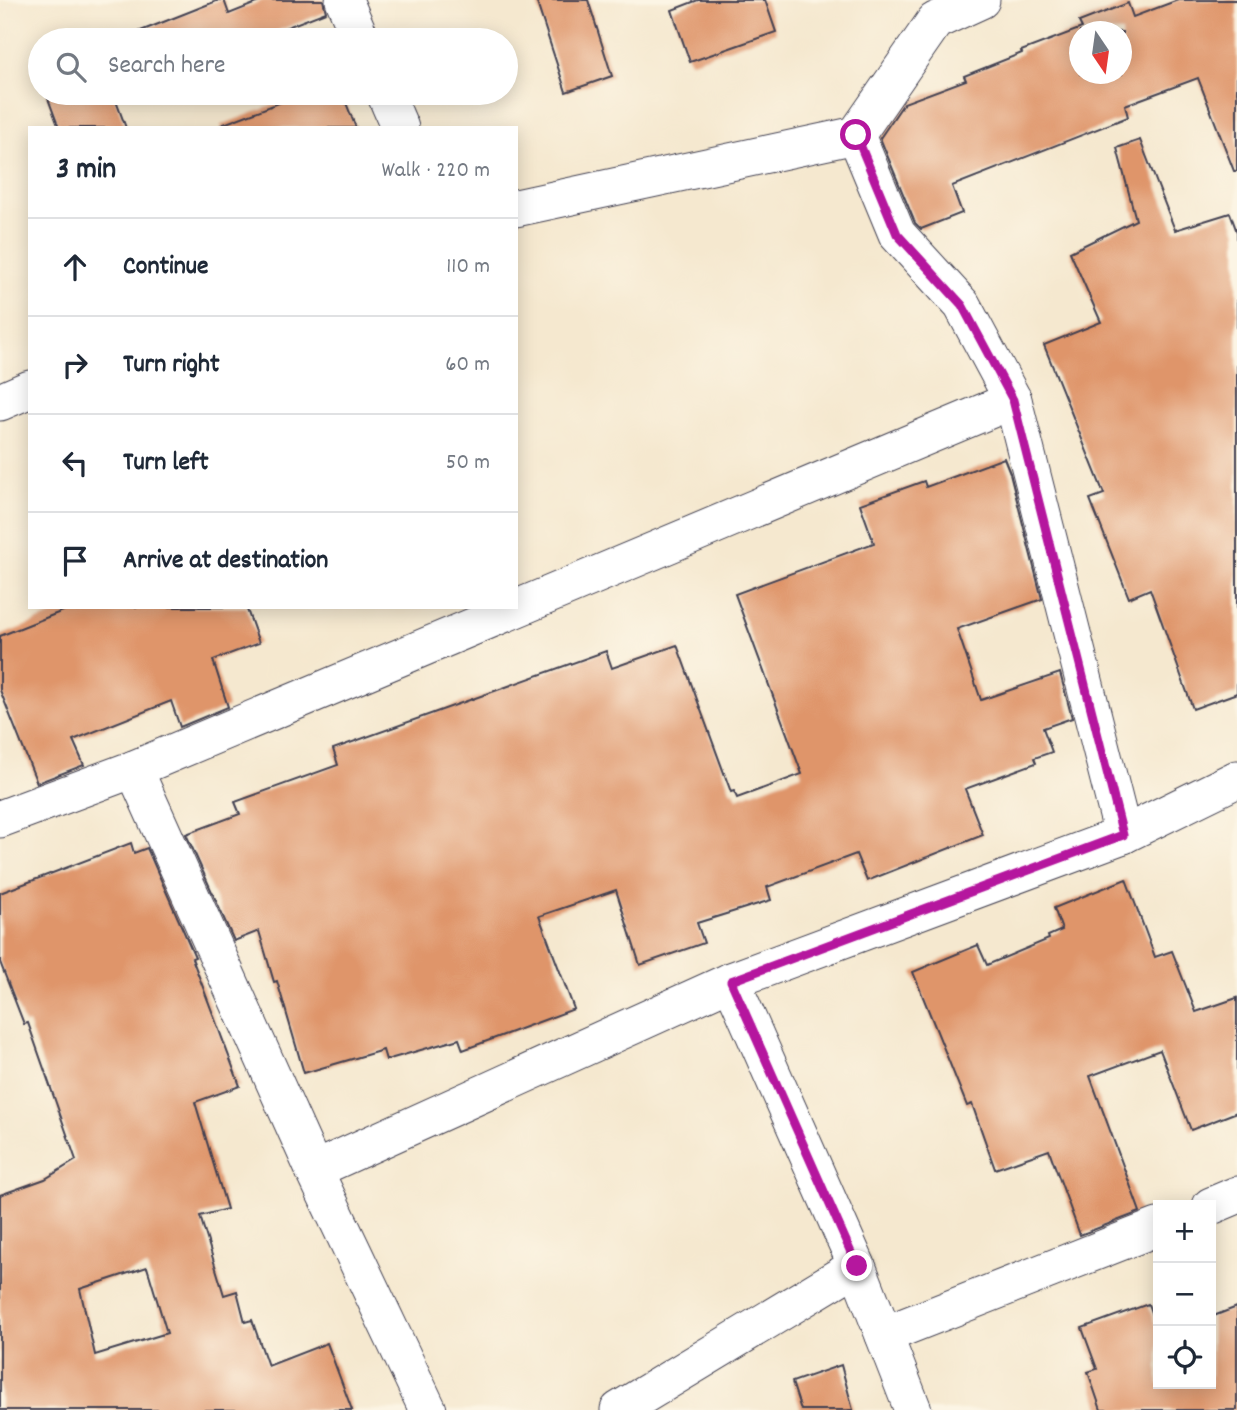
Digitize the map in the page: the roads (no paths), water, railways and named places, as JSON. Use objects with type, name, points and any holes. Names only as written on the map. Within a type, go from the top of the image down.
[{"type":"street","points":[[344,0],[356,28]]},
{"type":"street","points":[[518,208],[856,135],[935,21],[981,0]]},
{"type":"street","points":[[390,105],[399,126]]},
{"type":"street","points":[[856,135],[897,234],[962,305],[1013,400],[1123,835]]},
{"type":"street","points":[[0,402],[28,390]]},
{"type":"street","points":[[518,608],[1013,400]]},
{"type":"street","points":[[0,819],[134,769],[515,609]]},
{"type":"street","points":[[134,769],[314,1170],[428,1410]]},
{"type":"street","points":[[314,1170],[731,981],[1123,835],[1237,779]]},
{"type":"street","points":[[731,981],[857,1266],[913,1410]]},
{"type":"street","points":[[1216,1204],[1237,1195]]},
{"type":"street","points":[[884,1335],[1153,1229]]},
{"type":"street","points":[[619,1410],[857,1266]]}]
